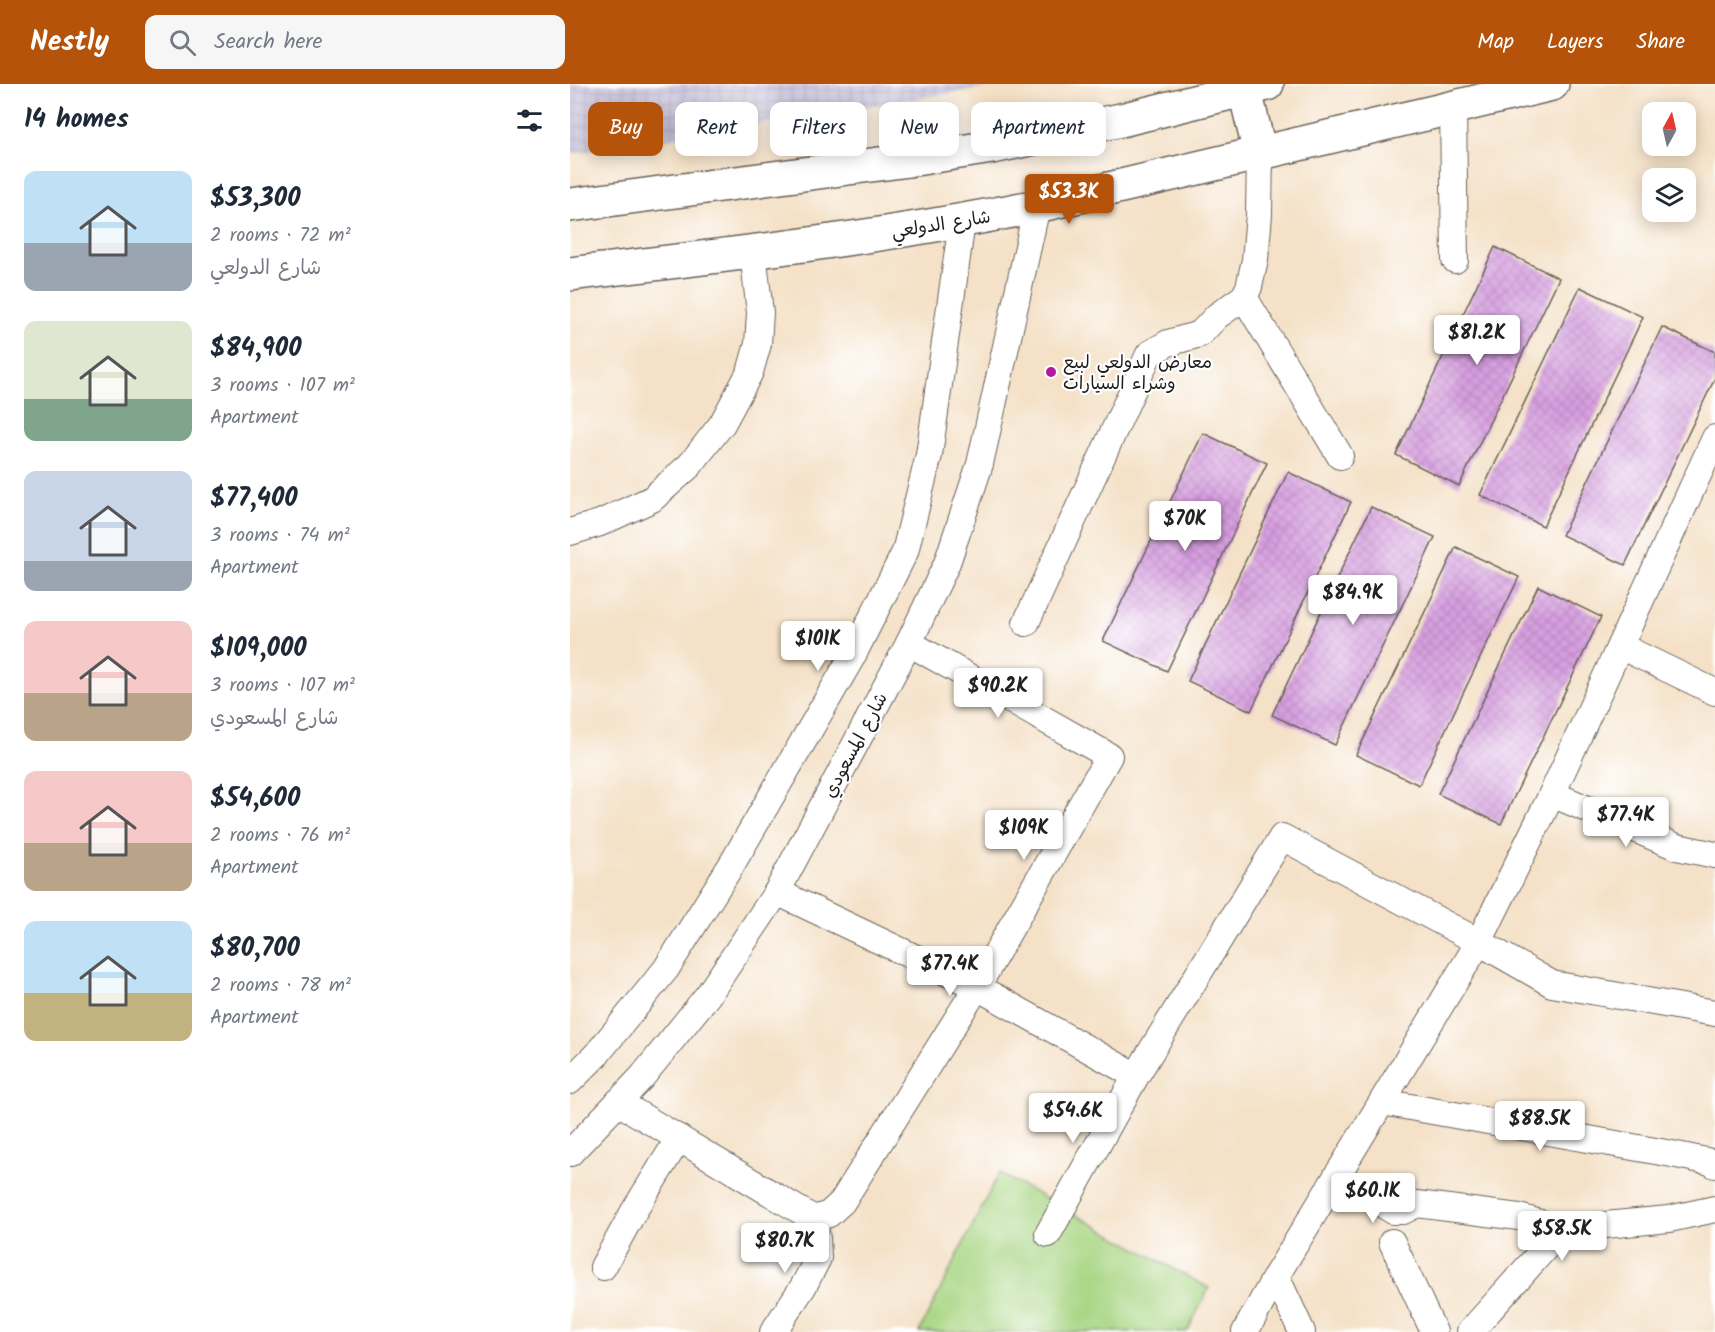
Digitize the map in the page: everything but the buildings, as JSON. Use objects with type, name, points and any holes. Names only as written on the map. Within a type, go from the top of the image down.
[{"type":"main road","name":"شارع الدولعي","points":[[570,274],[753,252],[962,222],[1552,84]]},
{"type":"main road","points":[[570,205],[897,162],[992,147],[1121,120],[1256,87],[1260,153]]},
{"type":"street","points":[[1453,107],[1455,260]]},
{"type":"street","points":[[1026,622],[1149,354],[1168,343],[1200,334],[1217,316],[1244,297],[1249,287],[1255,260],[1260,153]]},
{"type":"street","name":"شارع المسعودي","points":[[570,1153],[642,1077],[708,995],[777,892],[909,643],[947,563],[980,464],[1037,206]]},
{"type":"street","points":[[570,1081],[597,1054],[666,969],[732,864],[852,657],[905,552],[929,455],[962,222]]},
{"type":"street","points":[[570,532],[600,523],[652,499],[690,465],[722,424],[750,372],[758,344],[760,313],[753,252]]},
{"type":"street","points":[[1244,297],[1340,456]]},
{"type":"street","points":[[1245,1332],[1276,1276],[1479,942],[1552,794],[1715,438]]},
{"type":"street","points":[[618,1102],[814,1219],[829,1214],[842,1202],[977,987],[1109,756],[909,643]]},
{"type":"street","points":[[1620,646],[1715,692]]},
{"type":"street","points":[[1552,794],[1677,847],[1715,855]]},
{"type":"street","points":[[1048,1233],[1136,1076],[1282,837],[1479,942],[1552,984],[1715,1013]]},
{"type":"street","points":[[777,892],[977,987],[1136,1076]]},
{"type":"street","points":[[1382,1102],[1671,1154],[1711,1162],[1715,1165]]},
{"type":"street","points":[[603,1267],[634,1211],[680,1138]]},
{"type":"street","points":[[1337,1175],[1394,1211],[1403,1211],[1417,1204],[1519,1217],[1562,1229],[1669,1219],[1715,1209]]},
{"type":"street","points":[[773,1332],[803,1287],[818,1258],[814,1219]]},
{"type":"street","points":[[1470,1332],[1562,1229]]},
{"type":"street","points":[[1392,1242],[1434,1332]]},
{"type":"street","points":[[1276,1276],[1302,1332]]},
{"type":"shaded area","points":[[570,84],[1008,84],[895,102],[879,102],[879,105],[867,107],[867,102],[770,102],[770,122],[758,124],[758,102],[675,102],[675,137],[663,139],[663,102],[588,102],[588,151],[570,154]]},
{"type":"green space","points":[[999,1173],[1209,1288],[1187,1332],[919,1332]]},
{"type":"place","name":"معارض الدولعي لبيع وشراء السيارات","points":[[1051,372]]}]
